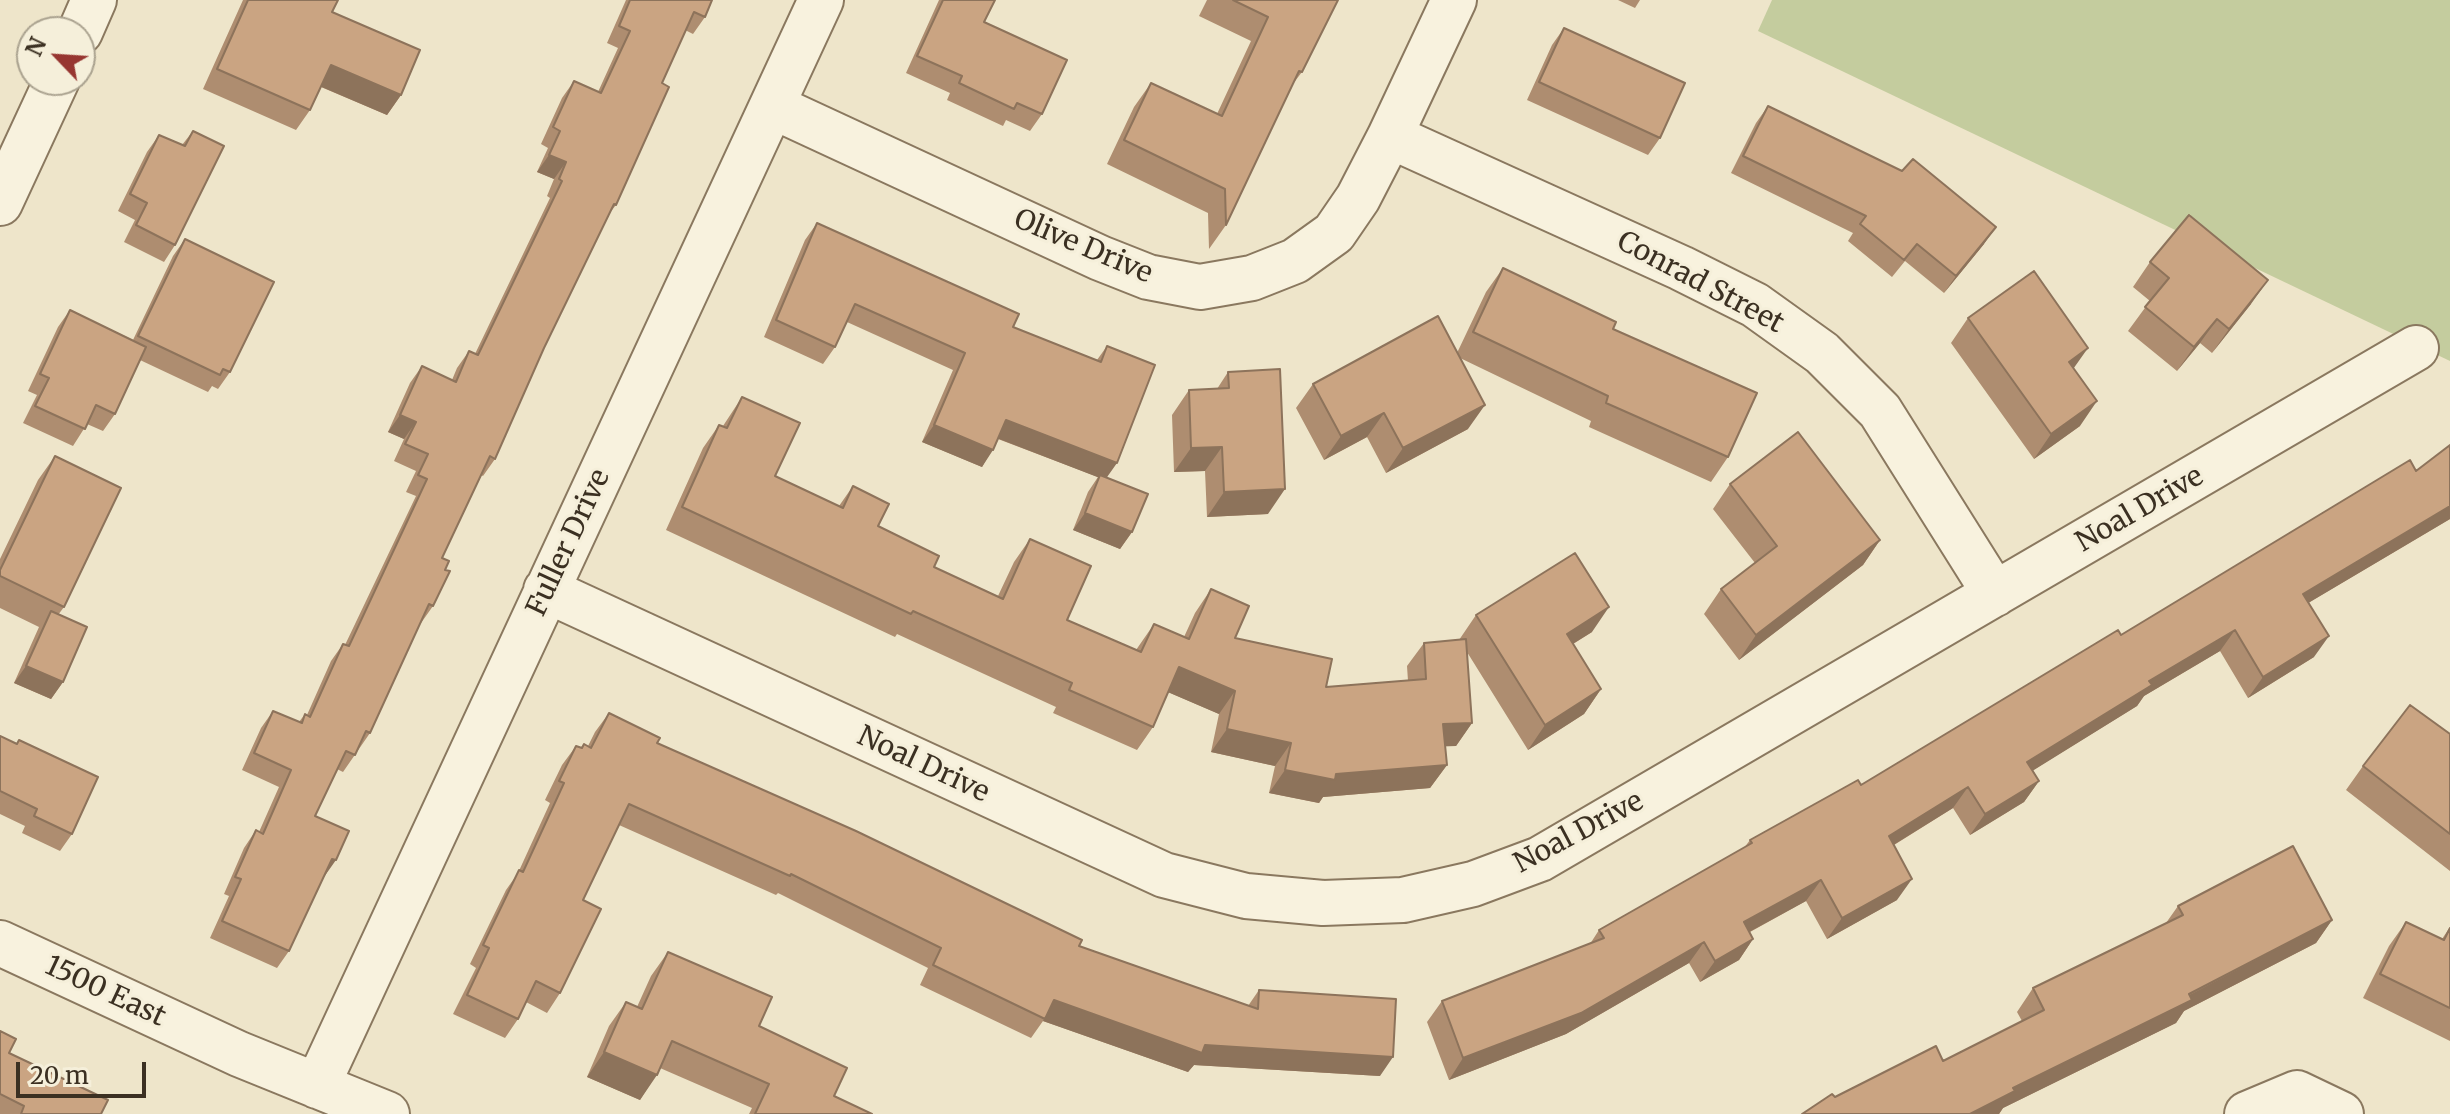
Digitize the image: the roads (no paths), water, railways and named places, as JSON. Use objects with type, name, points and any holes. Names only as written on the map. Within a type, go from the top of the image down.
[{"type":"street","name":"Fuller Drive","points":[[317,1086],[821,0]]},
{"type":"street","name":"Olive Drive","points":[[772,106],[1100,258],[1148,277],[1200,287],[1252,278],[1295,261],[1334,233],[1358,198],[1390,136],[1454,0]]},
{"type":"street","points":[[0,203],[50,96]]},
{"type":"street","name":"Conrad Street","points":[[1390,136],[1681,268],[1755,305],[1822,353],[1880,411],[1995,594]]},
{"type":"street","name":"Noal Drive","points":[[546,590],[1164,875],[1246,896],[1323,903],[1403,900],[1473,884],[1540,859],[2416,348]]},
{"type":"street","name":"1500 East","points":[[0,943],[239,1054],[387,1114]]},
{"type":"street","points":[[2247,1114],[2297,1093],[2341,1114]]}]
